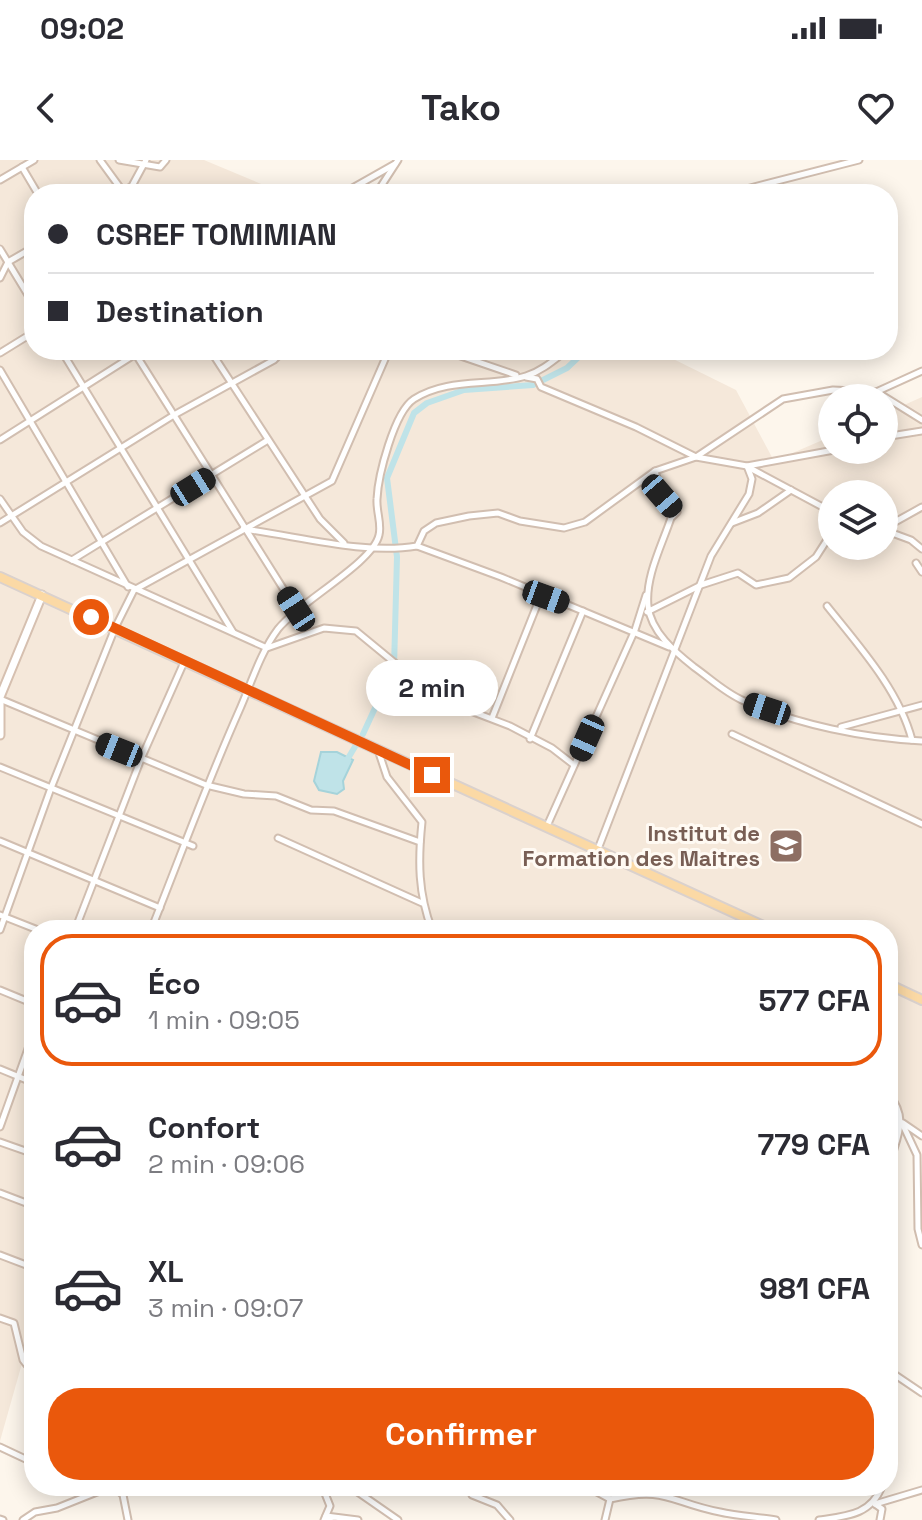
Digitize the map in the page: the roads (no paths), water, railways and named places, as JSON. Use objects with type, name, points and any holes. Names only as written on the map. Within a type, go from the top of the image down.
[{"type":"main road","points":[[1,580],[185,659],[750,920]]},
{"type":"main road","points":[[898,989],[922,1000]]},
{"type":"street","points":[[0,180],[34,160]]},
{"type":"street","points":[[100,160],[116,184]]},
{"type":"street","points":[[119,160],[160,167],[166,160]]},
{"type":"street","points":[[766,184],[859,160]]},
{"type":"street","points":[[359,184],[397,162]]},
{"type":"street","points":[[383,184],[397,162]]},
{"type":"street","points":[[133,184],[145,163]]},
{"type":"street","points":[[22,167],[32,184]]},
{"type":"street","points":[[0,249],[24,288]]},
{"type":"street","points":[[0,278],[8,262],[24,253]]},
{"type":"street","points":[[0,353],[24,338]]},
{"type":"street","points":[[67,360],[234,633]]},
{"type":"street","points":[[0,440],[123,360]]},
{"type":"street","points":[[139,360],[296,609]]},
{"type":"street","points":[[217,360],[320,519],[346,544]]},
{"type":"street","points":[[0,523],[174,415],[274,360]]},
{"type":"street","points":[[0,930],[51,788],[131,589],[320,490],[336,474],[385,360]]},
{"type":"street","points":[[473,360],[537,379],[541,387],[636,427],[696,457],[747,466],[818,504]]},
{"type":"street","points":[[155,920],[206,785],[267,648],[296,609],[371,551],[379,535],[377,500],[383,466],[403,410],[413,400],[435,390],[472,381],[524,377],[554,360]]},
{"type":"street","points":[[0,370],[131,589]]},
{"type":"street","points":[[894,384],[922,371]]},
{"type":"street","points":[[417,546],[424,531],[436,523],[469,516],[498,513],[520,521],[564,528],[585,522],[655,471],[696,457],[783,399],[818,393]]},
{"type":"street","points":[[898,405],[922,420]]},
{"type":"street","points":[[898,435],[922,431]]},
{"type":"street","points":[[71,560],[269,440]]},
{"type":"street","points":[[747,466],[818,453]]},
{"type":"street","points":[[598,849],[711,556],[749,494],[752,479],[747,466]]},
{"type":"street","points":[[547,826],[640,618],[671,518],[677,512],[662,496],[655,471]]},
{"type":"street","points":[[731,523],[758,513],[791,490]]},
{"type":"street","points":[[0,499],[10,515],[41,546],[267,648],[324,628],[356,631],[401,668],[463,708],[492,718],[552,748],[574,765]]},
{"type":"street","points":[[898,520],[922,507]]},
{"type":"street","points":[[243,529],[346,544],[371,551],[417,546],[635,630],[673,650],[719,687],[743,701],[836,728],[922,741]]},
{"type":"street","points":[[898,535],[922,549]]},
{"type":"street","points":[[640,618],[701,585],[738,573],[756,585],[789,578],[818,554]]},
{"type":"street","points":[[916,563],[922,572]]},
{"type":"street","points":[[648,587],[649,611],[655,628],[673,650]]},
{"type":"street","points":[[0,735],[0,699],[42,595]]},
{"type":"street","points":[[492,718],[541,595]]},
{"type":"street","points":[[827,606],[876,670],[900,711],[912,740]]},
{"type":"street","points":[[530,739],[583,611]]},
{"type":"street","points":[[79,920],[141,759],[185,659]]},
{"type":"street","points":[[0,699],[206,785],[244,794],[276,796],[311,810],[334,811],[420,842]]},
{"type":"street","points":[[836,728],[922,705]]},
{"type":"street","points":[[732,734],[922,824]]},
{"type":"street","points":[[378,749],[387,777],[422,822],[422,903],[428,920]]},
{"type":"street","points":[[0,767],[193,846]]},
{"type":"street","points":[[278,838],[422,903]]},
{"type":"street","points":[[0,841],[160,908]]},
{"type":"street","points":[[3,916],[24,924]]},
{"type":"street","points":[[741,916],[744,920]]},
{"type":"street","points":[[0,990],[24,1000]]},
{"type":"street","points":[[0,1127],[24,1060]]},
{"type":"street","points":[[0,1069],[24,1079]]},
{"type":"street","points":[[898,1105],[902,1123],[917,1155],[918,1229],[922,1245]]},
{"type":"street","points":[[902,1123],[922,1136]]},
{"type":"street","points":[[898,1136],[902,1123]]},
{"type":"street","points":[[0,1142],[24,1150]]},
{"type":"street","points":[[0,1193],[24,1202]]},
{"type":"street","points":[[0,1255],[24,1264]]},
{"type":"street","points":[[0,1318],[14,1323],[24,1361]]},
{"type":"street","points":[[898,1377],[922,1393]]},
{"type":"street","points":[[0,1447],[24,1458]]},
{"type":"street","points":[[819,1520],[864,1511],[874,1504],[922,1490]]},
{"type":"street","points":[[23,1520],[35,1512],[57,1508],[88,1496]]},
{"type":"street","points":[[123,1496],[128,1520]]},
{"type":"street","points":[[326,1496],[330,1506],[327,1519],[358,1520]]},
{"type":"street","points":[[363,1496],[398,1520]]},
{"type":"street","points":[[474,1496],[497,1505],[510,1520]]},
{"type":"street","points":[[604,1496],[610,1499],[622,1496]]},
{"type":"street","points":[[674,1496],[718,1512],[776,1520]]},
{"type":"street","points":[[874,1504],[878,1496]]},
{"type":"street","points":[[605,1520],[610,1499]]},
{"type":"street","points":[[874,1504],[882,1509],[880,1520]]},
{"type":"water","points":[[321,752],[337,752],[353,760],[343,781],[344,789],[337,794],[319,790],[314,781]]},
{"type":"waterway","points":[[363,734],[394,667],[397,557],[387,478],[414,413],[427,403],[464,390],[533,385],[567,368],[575,360]]},
{"type":"waterway","points":[[347,760],[356,745]]},
{"type":"place","name":"Institut de Formation des Maitres","points":[[786,846]]}]
